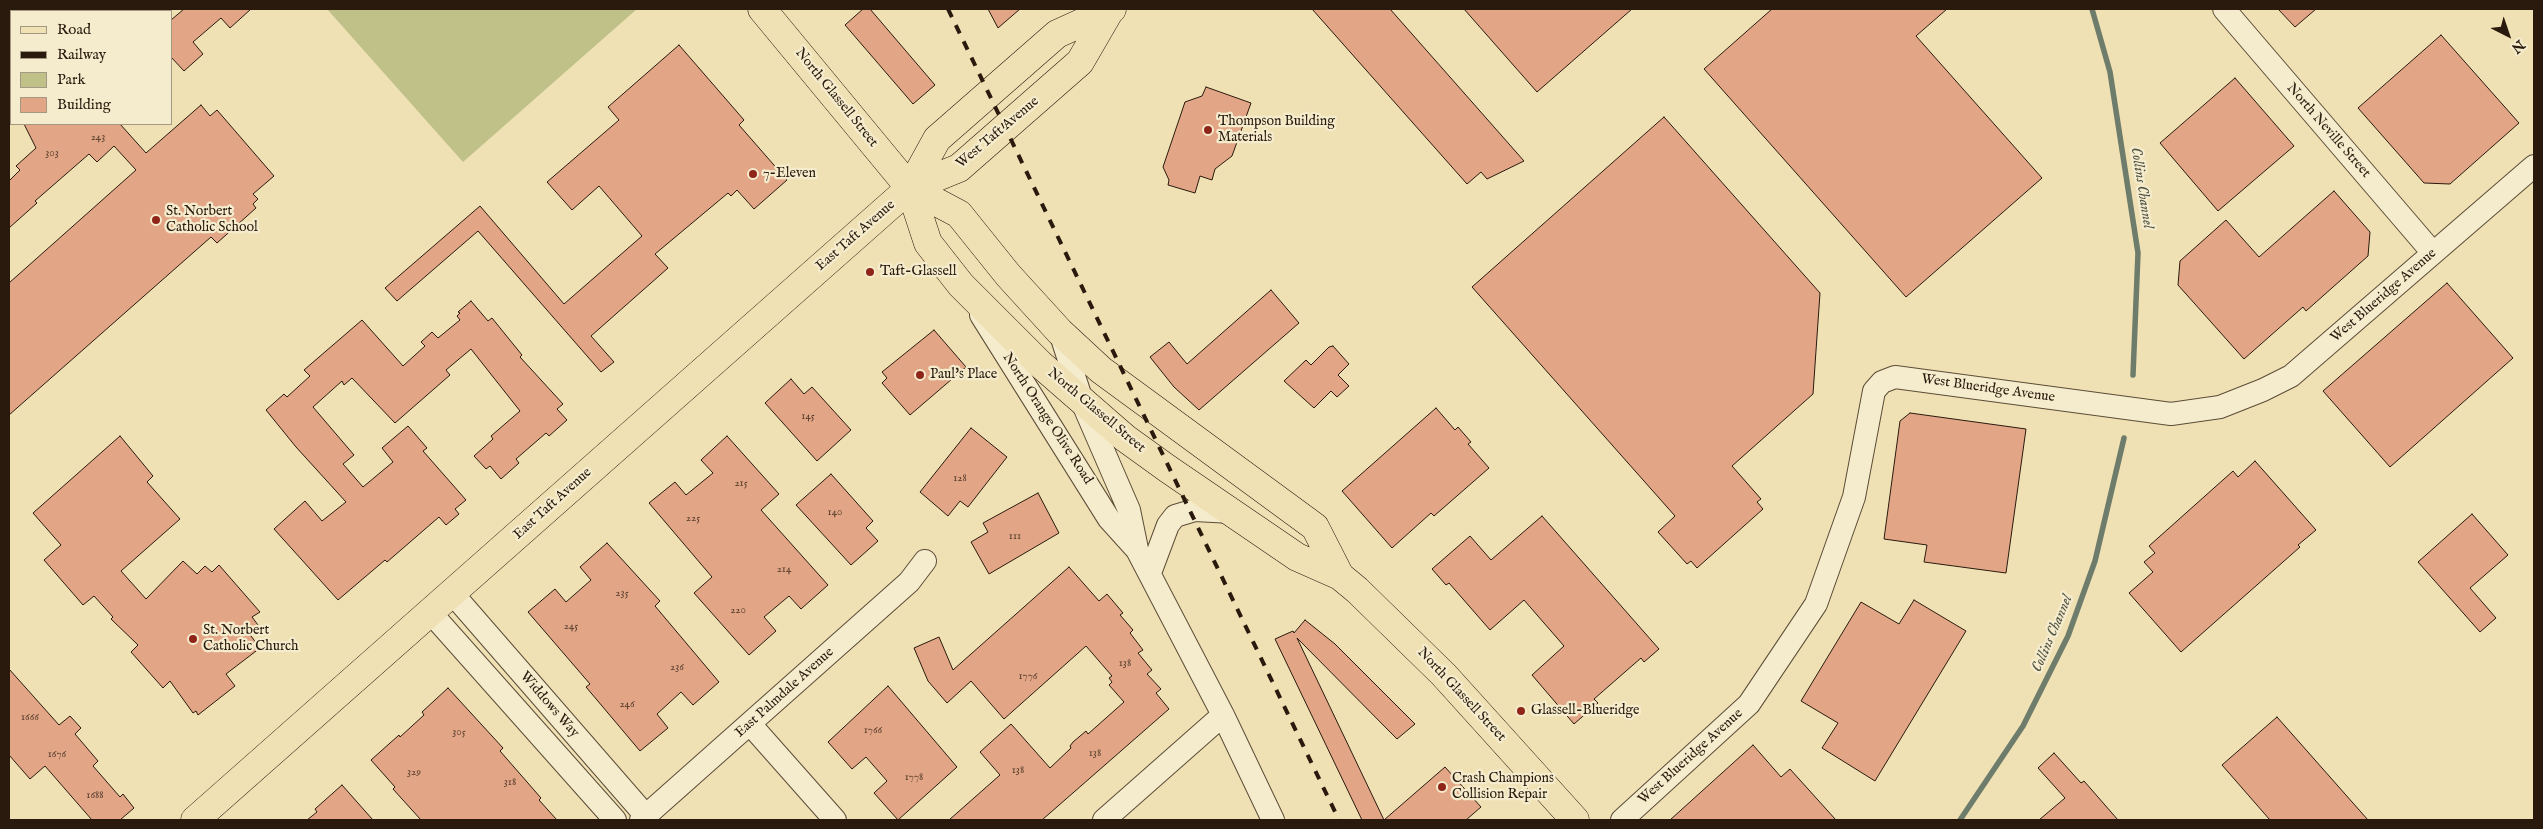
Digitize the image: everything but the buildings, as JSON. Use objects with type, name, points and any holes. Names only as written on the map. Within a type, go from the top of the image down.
[{"type":"main road","name":"North Glassell Street","points":[[762,9],[910,188],[928,243],[961,285],[1083,404],[1125,438],[1297,557],[1340,576],[1372,603],[1444,675],[1575,820]]},
{"type":"main road","name":"West Taft Avenue","points":[[910,188],[937,139],[1057,34],[1110,10]]},
{"type":"main road","name":"West Taft Avenue","points":[[910,188],[959,168],[1074,68],[1080,62],[1110,10]]},
{"type":"main road","name":"North Glassell Street","points":[[910,188],[959,214],[1008,275],[1060,332],[1133,395],[1315,527],[1340,576]]},
{"type":"main road","name":"East Taft Avenue","points":[[195,820],[910,188]]},
{"type":"street","name":"North Neville Street","points":[[2224,9],[2433,253]]},
{"type":"street","name":"West Blueridge Avenue","points":[[1622,820],[1726,728],[1749,704],[1816,604],[1854,497],[1874,391],[1882,382],[1895,377],[2171,414],[2220,407],[2263,390],[2291,376],[2534,166]]},
{"type":"street","name":"North Orange Olive Road","points":[[961,285],[1109,519],[1137,550],[1223,715],[1273,820]]},
{"type":"street","name":"North Orange Olive Road","points":[[1060,332],[1083,404],[1129,510],[1137,550]]},
{"type":"street","points":[[1150,573],[1168,525],[1175,516],[1195,510],[1232,512]]},
{"type":"street","name":"East Palmdale Avenue","points":[[643,818],[909,582],[925,561]]},
{"type":"street","name":"Widdows Way","points":[[452,593],[643,818]]},
{"type":"street","name":"Widdows Way","points":[[430,612],[615,820]]},
{"type":"street","points":[[1104,820],[1223,715]]},
{"type":"street","points":[[750,724],[835,820]]},
{"type":"green space","points":[[327,9],[637,9],[463,162]]},
{"type":"waterway","name":"Collins Channel","points":[[2092,9],[2110,72],[2138,253],[2133,375]]},
{"type":"waterway","name":"Collins Channel","points":[[1960,820],[2023,726],[2068,636],[2095,561],[2124,438]]},
{"type":"railway","points":[[948,9],[1339,820]]},
{"type":"place","name":"Thompson Building Materials","points":[[1208,130]]},
{"type":"place","name":"7-Eleven","points":[[753,174]]},
{"type":"place","name":"St. Norbert Catholic School","points":[[156,220]]},
{"type":"place","name":"Taft-Glassell","points":[[870,272]]},
{"type":"place","name":"Paul's Place","points":[[920,375]]},
{"type":"place","name":"St. Norbert Catholic Church","points":[[193,639]]},
{"type":"place","name":"Glassell-Blueridge","points":[[1521,711]]},
{"type":"place","name":"Crash Champions Collision Repair","points":[[1442,787]]}]
